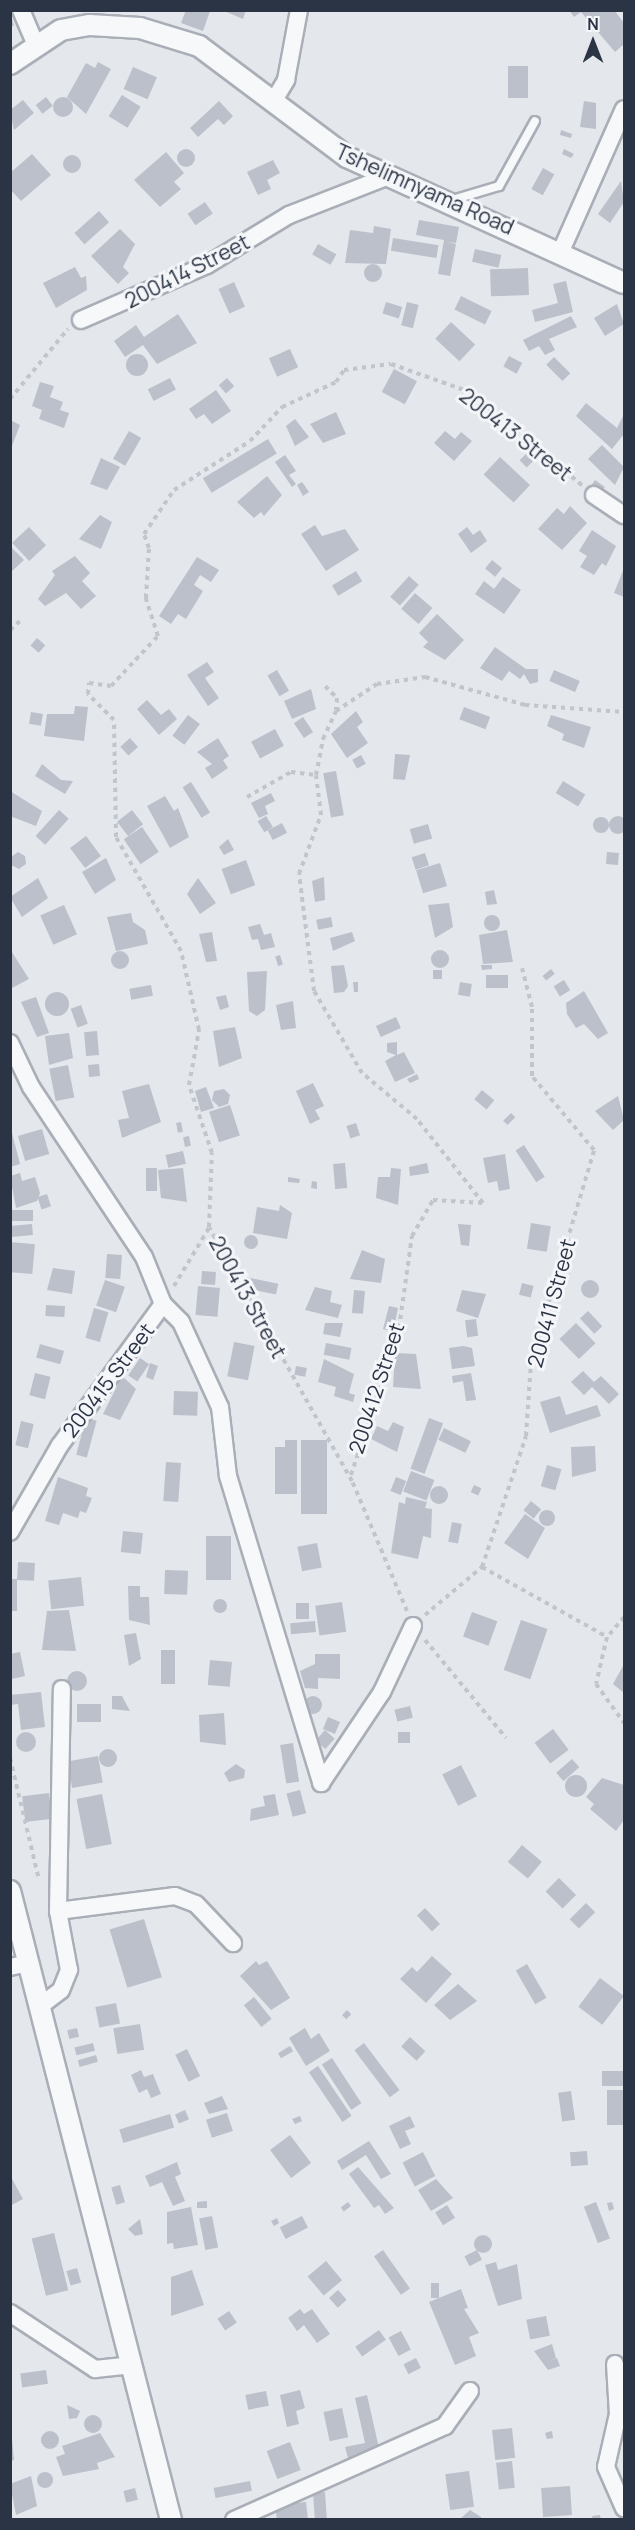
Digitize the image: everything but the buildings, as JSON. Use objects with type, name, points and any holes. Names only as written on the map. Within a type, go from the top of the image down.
[{"type":"street","points":[[21,10],[35,43]]},
{"type":"street","points":[[273,102],[286,80],[299,10]]},
{"type":"street","name":"Tshelimnyama Road","points":[[10,64],[35,43],[61,30],[90,25],[140,27],[199,46],[317,138],[389,176],[561,251],[624,283]]},
{"type":"street","points":[[561,251],[624,109]]},
{"type":"street","name":"200414 Street","points":[[81,320],[207,265],[298,211],[389,176]]},
{"type":"street","name":"200413 Street","points":[[594,495],[624,515]]},
{"type":"street","name":"200415 Street","points":[[10,1043],[49,1116],[144,1257],[163,1304],[80,1415],[10,1532]]},
{"type":"street","points":[[163,1304],[181,1322],[220,1407],[228,1476],[321,1783],[382,1692],[413,1626]]},
{"type":"street","points":[[40,2006],[61,1990],[68,1976],[58,1911],[62,1689]]},
{"type":"street","points":[[10,1891],[20,1965],[40,2006],[171,2520]]},
{"type":"street","points":[[58,1911],[176,1896],[196,1904],[233,1943]]},
{"type":"street","points":[[10,2313],[95,2369],[131,2365]]},
{"type":"street","points":[[615,2364],[618,2414],[606,2467],[624,2508]]},
{"type":"street","points":[[234,2520],[445,2426],[470,2391]]},
{"type":"lane","points":[[448,201],[499,186],[535,121]]},
{"type":"path","points":[[10,399],[18,396],[50,346],[81,320]]},
{"type":"path","name":"200413 Street","points":[[506,1738],[413,1626],[352,1481],[209,1227],[212,1153],[189,1085],[199,1030],[181,951],[116,837],[114,720],[88,694],[89,683],[111,686],[158,636],[146,598],[149,548],[144,534],[190,476],[250,441],[300,394],[336,382],[344,370],[367,365],[391,364],[467,391],[594,495]]},
{"type":"path","points":[[10,630],[20,621]]},
{"type":"path","points":[[336,711],[377,684],[425,677],[525,705],[624,712]]},
{"type":"path","points":[[325,686],[337,698],[336,711]]},
{"type":"path","name":"200412 Street","points":[[336,711],[323,739],[316,775],[321,815],[299,874],[314,992],[362,1073],[417,1119],[483,1203],[433,1200],[412,1236],[399,1328],[350,1468],[352,1481]]},
{"type":"path","points":[[247,797],[291,772],[316,775]]},
{"type":"path","name":"200411 Street","points":[[483,1567],[526,1436],[531,1362],[594,1150],[532,1076],[532,1007],[522,968]]},
{"type":"path","points":[[163,1304],[209,1227]]},
{"type":"path","points":[[413,1626],[483,1567],[607,1637]]},
{"type":"path","points":[[624,1617],[607,1637],[596,1684],[624,1724]]},
{"type":"path","points":[[10,1758],[41,1884]]}]
